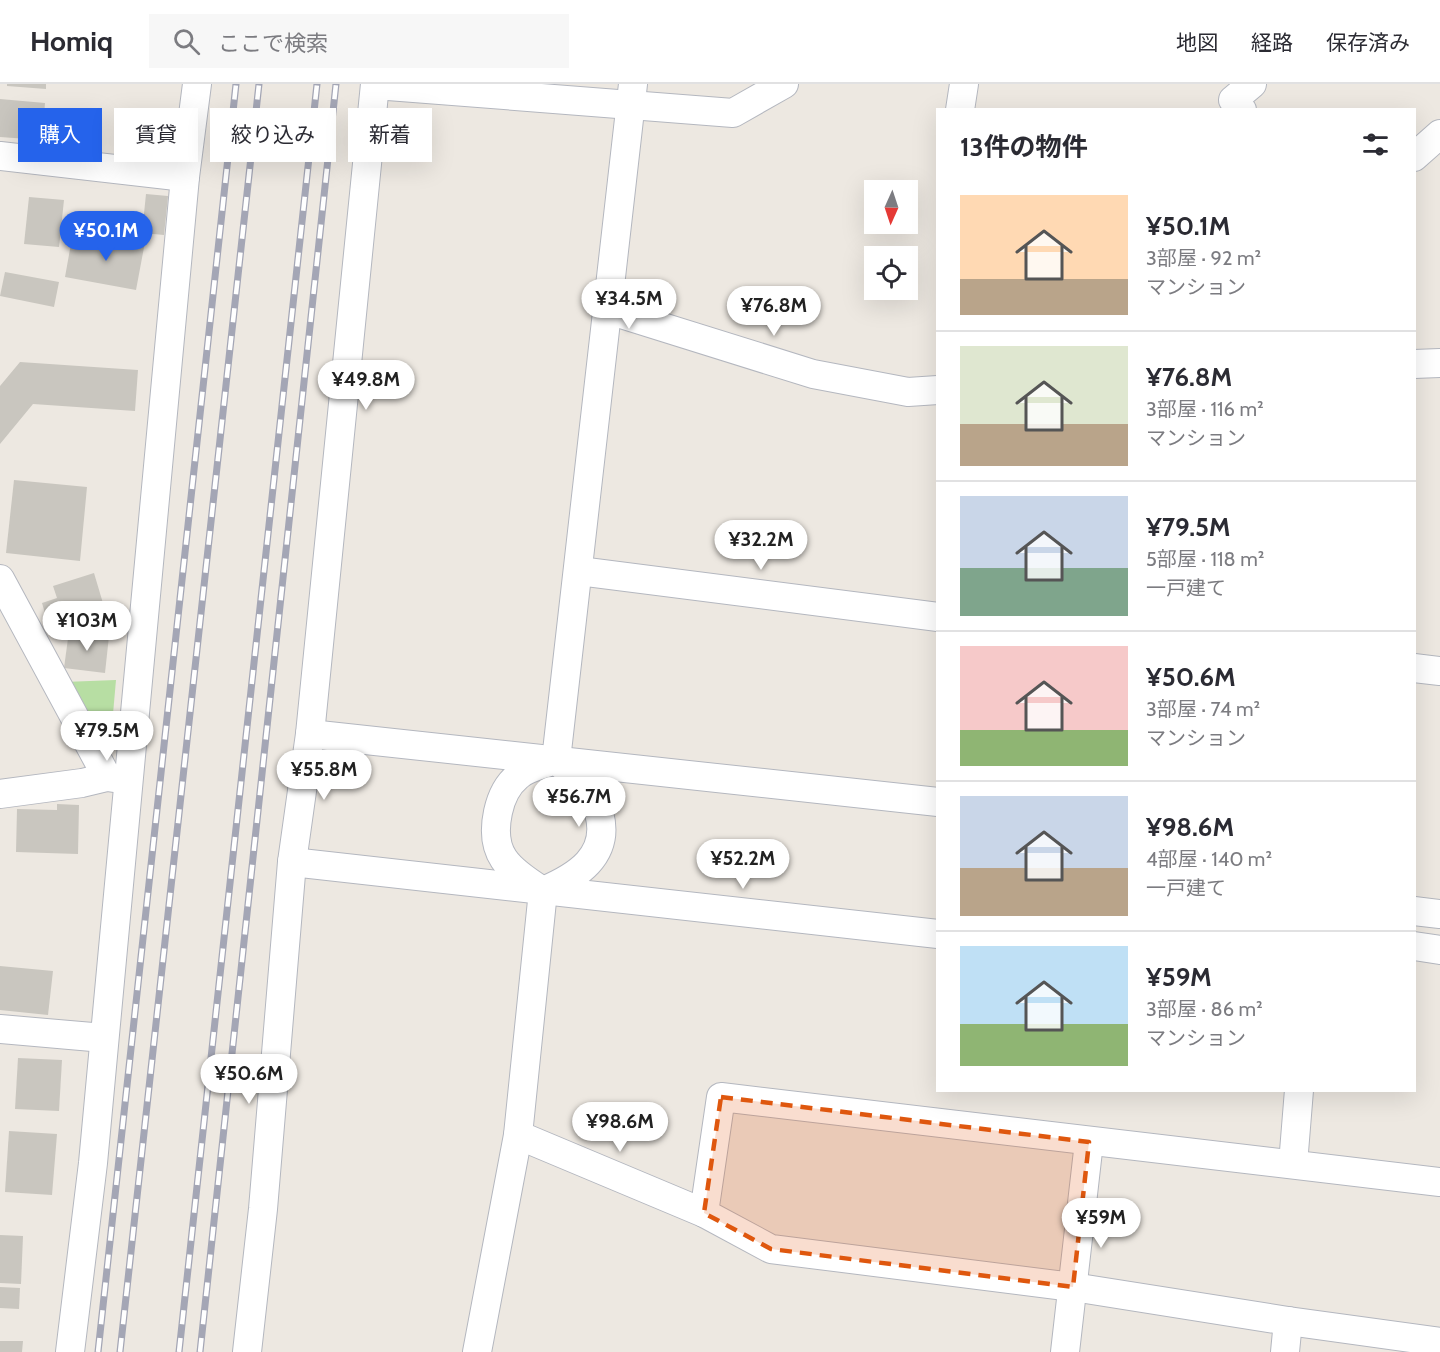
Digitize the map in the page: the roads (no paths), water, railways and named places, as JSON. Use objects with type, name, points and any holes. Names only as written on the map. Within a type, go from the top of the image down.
[{"type":"street","points":[[70,1352],[93,1163],[104,1038],[118,778],[197,84]]},
{"type":"street","points":[[247,1352],[263,1209],[292,862],[310,734],[375,84],[632,94],[733,113],[784,84]]},
{"type":"street","points":[[960,108],[964,84]]},
{"type":"street","points":[[1240,108],[1233,100],[1252,84]]},
{"type":"street","points":[[556,760],[632,94]]},
{"type":"street","points":[[1416,156],[1440,135]]},
{"type":"street","points":[[0,156],[185,177]]},
{"type":"street","points":[[608,310],[813,374],[908,392],[936,390]]},
{"type":"street","points":[[1416,364],[1440,363]]},
{"type":"street","points":[[579,571],[936,617]]},
{"type":"street","points":[[0,579],[118,778]]},
{"type":"street","points":[[1416,668],[1440,671]]},
{"type":"street","points":[[310,734],[936,802]]},
{"type":"street","points":[[543,891],[568,880],[586,867],[598,848],[603,826],[596,802],[585,785],[556,760]]},
{"type":"street","points":[[543,891],[516,874],[505,862],[497,847],[495,827],[502,796],[519,774],[556,760]]},
{"type":"street","points":[[0,794],[118,778]]},
{"type":"street","points":[[292,862],[936,934]]},
{"type":"street","points":[[477,1352],[518,1136],[543,891]]},
{"type":"street","points":[[1416,911],[1440,914]]},
{"type":"street","points":[[1416,946],[1440,950]]},
{"type":"street","points":[[0,1029],[104,1038]]},
{"type":"street","points":[[1293,1164],[1299,1092]]},
{"type":"street","points":[[704,1213],[721,1097],[1440,1182]]},
{"type":"street","points":[[518,1136],[704,1213],[771,1249],[1073,1287],[1440,1342]]},
{"type":"street","points":[[1065,1352],[1089,1142]]},
{"type":"street","points":[[1285,1352],[1288,1321]]},
{"type":"railway","points":[[98,1352],[236,84]]},
{"type":"railway","points":[[120,1352],[259,84]]},
{"type":"railway","points":[[179,1352],[317,84]]},
{"type":"railway","points":[[200,1352],[336,84]]}]
